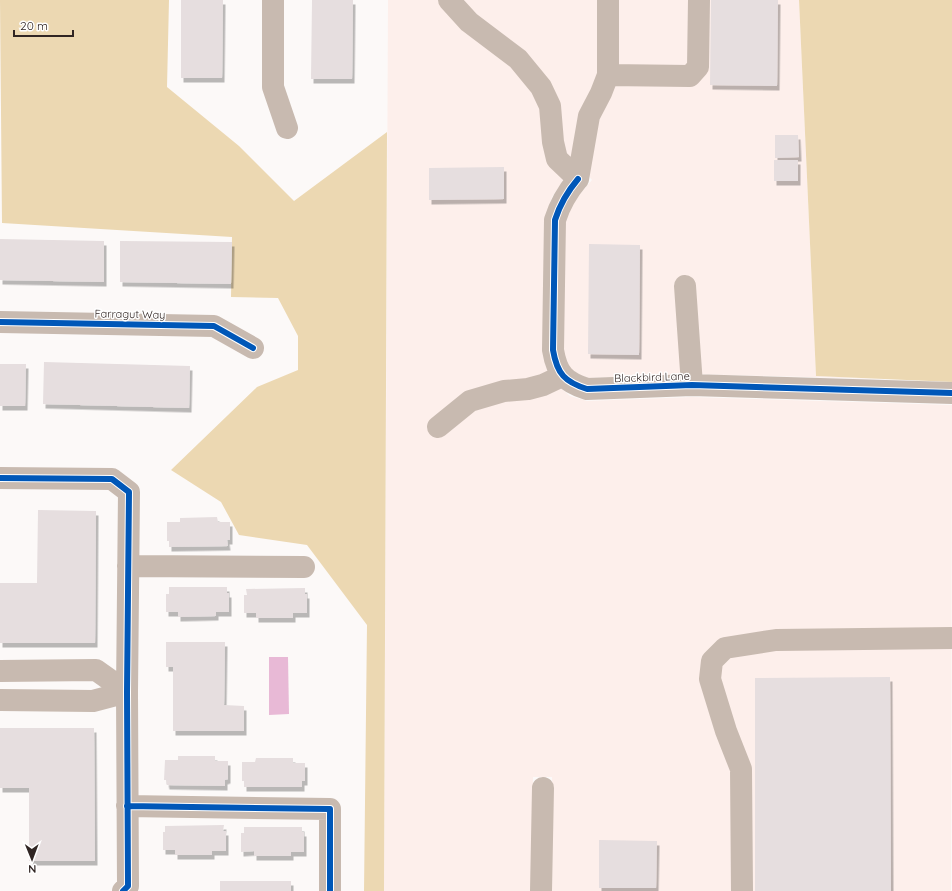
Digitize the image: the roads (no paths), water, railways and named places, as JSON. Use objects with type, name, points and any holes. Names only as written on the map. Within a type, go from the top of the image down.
[{"type":"street","points":[[273,0],[273,87],[286,128]]},
{"type":"street","points":[[448,0],[469,22],[518,59],[541,87],[550,106],[553,142],[557,159],[578,180]]},
{"type":"street","points":[[438,427],[470,401],[504,391],[528,390],[562,376],[556,364],[553,350],[555,220],[560,204],[578,180],[589,116],[602,93],[608,75],[608,0]]},
{"type":"street","points":[[608,75],[690,76],[698,68],[699,0]]},
{"type":"street","points":[[685,286],[692,385]]},
{"type":"street","name":"Farragut Way","points":[[0,322],[214,326],[253,348]]},
{"type":"street","name":"Blackbird Lane","points":[[562,376],[573,385],[587,389],[692,385],[952,393]]},
{"type":"street","points":[[0,478],[112,479],[129,492],[127,692],[128,886],[123,891]]},
{"type":"street","points":[[128,566],[304,567]]},
{"type":"street","points":[[742,891],[741,769],[726,731],[710,679],[712,661],[725,648],[776,640],[952,638]]},
{"type":"street","points":[[0,671],[96,670],[127,692]]},
{"type":"street","points":[[0,700],[93,701],[127,692]]},
{"type":"street","points":[[541,891],[542,788]]},
{"type":"street","points":[[127,806],[330,809],[330,891]]}]
